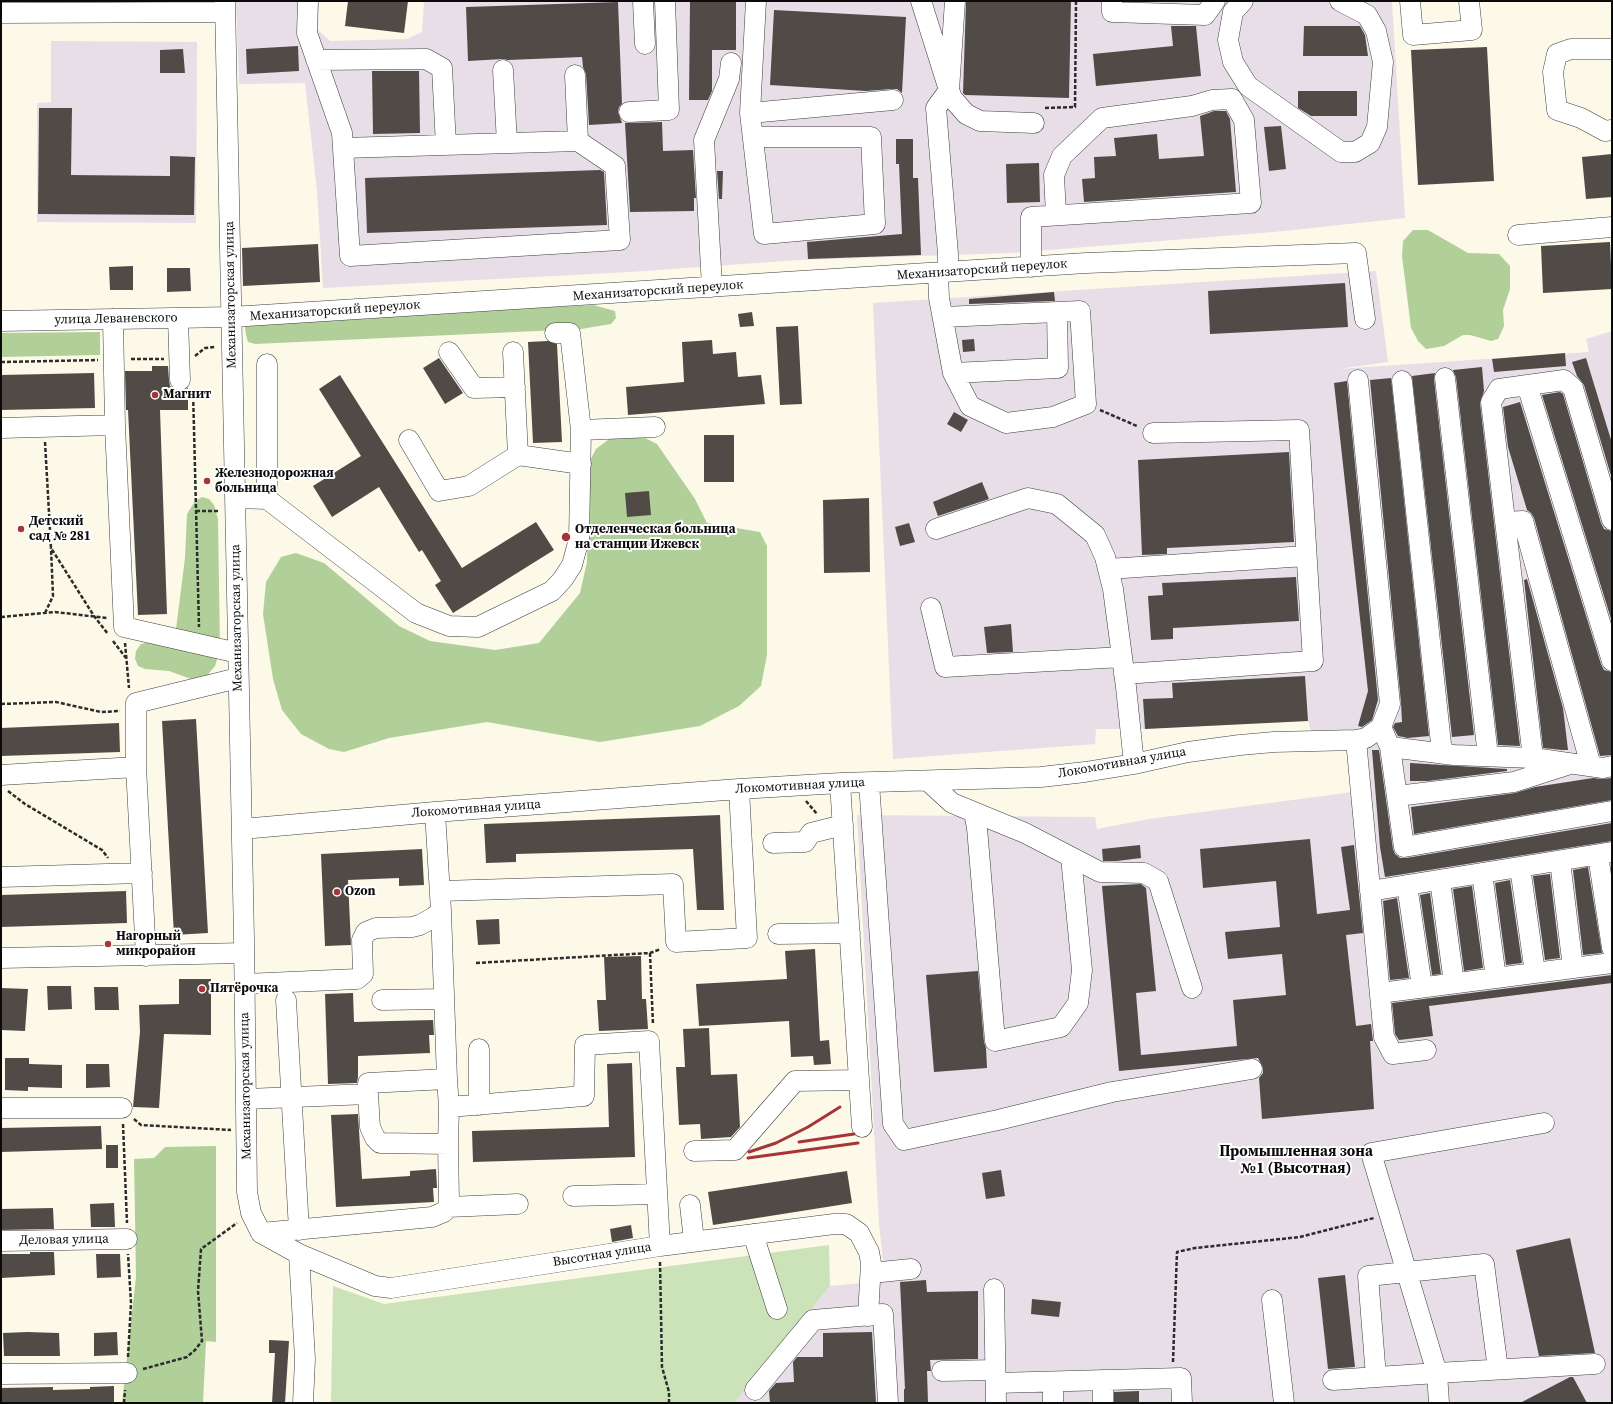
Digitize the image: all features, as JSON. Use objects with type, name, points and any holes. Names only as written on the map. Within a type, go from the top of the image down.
[{"type":"street","points":[[308,1],[307,33],[342,133],[350,256],[620,240],[615,166],[578,141],[343,148]]},
{"type":"street","points":[[642,1],[644,44]]},
{"type":"street","points":[[629,112],[669,110],[665,1]]},
{"type":"street","points":[[753,137],[871,137],[875,224],[764,234],[750,113],[756,1]]},
{"type":"street","points":[[920,1],[952,98],[966,114],[980,121],[1040,115]]},
{"type":"street","points":[[943,317],[1080,310],[1086,404],[1052,417],[1006,422],[970,406],[953,373],[939,298],[948,254],[936,108],[949,90],[955,1]]},
{"type":"street","points":[[1112,1],[1112,12],[1205,15],[1215,1]]},
{"type":"street","points":[[1243,1],[1232,12],[1228,40],[1232,62],[1248,86],[1341,152],[1355,152],[1370,143],[1377,127],[1384,62],[1376,31],[1367,15],[1340,1]]},
{"type":"street","points":[[1410,1],[1412,35],[1472,30],[1469,1]]},
{"type":"street","points":[[1,13],[225,6]]},
{"type":"street","name":"Механизаторская улица","points":[[225,6],[242,829],[247,1099],[247,1192],[251,1213],[261,1233]]},
{"type":"street","points":[[1612,49],[1572,49],[1558,54],[1553,72],[1557,110],[1581,118],[1605,131],[1612,130]]},
{"type":"street","points":[[316,60],[426,59],[442,68],[446,145]]},
{"type":"street","points":[[712,287],[704,140],[729,79],[731,63]]},
{"type":"street","points":[[503,70],[507,143]]},
{"type":"street","points":[[575,75],[578,141]]},
{"type":"street","points":[[1031,267],[1031,217],[1251,203],[1244,120],[1232,99],[1212,100],[1192,106],[1102,118],[1062,156],[1054,175],[1056,215]]},
{"type":"street","points":[[750,113],[893,100]]},
{"type":"street","points":[[1518,235],[1612,227]]},
{"type":"street","name":"Механизаторский переулок","points":[[231,317],[1086,263],[1356,253],[1365,319]]},
{"type":"street","points":[[953,373],[1058,368],[1057,312]]},
{"type":"street","name":"улица Леваневского","points":[[1,321],[231,317]]},
{"type":"street","points":[[178,318],[180,359],[187,385]]},
{"type":"street","points":[[113,319],[115,425],[124,624],[238,653]]},
{"type":"street","points":[[235,504],[267,499],[416,613],[449,626],[478,627],[552,591],[563,579],[572,565],[579,539],[581,430],[570,333],[555,333]]},
{"type":"street","points":[[449,352],[474,388],[515,387]]},
{"type":"street","points":[[513,352],[518,455]]},
{"type":"street","points":[[267,364],[267,499]]},
{"type":"street","points":[[1445,378],[1488,756]]},
{"type":"street","points":[[1358,380],[1390,704],[1381,727],[1366,738],[1356,740],[1384,1037],[1393,1054],[1426,1050]]},
{"type":"street","points":[[1533,758],[1491,402],[1499,389],[1564,380],[1574,388],[1612,520]]},
{"type":"street","points":[[1402,381],[1442,753]]},
{"type":"street","points":[[1527,385],[1612,661]]},
{"type":"street","points":[[1,428],[115,425]]},
{"type":"street","points":[[581,430],[655,427]]},
{"type":"street","points":[[932,608],[945,667],[1313,661],[1299,430],[1153,433]]},
{"type":"street","points":[[409,440],[439,491],[469,486],[518,455],[580,464]]},
{"type":"street","points":[[936,529],[1028,498],[1057,504],[1095,535],[1105,557],[1113,589],[1134,764]]},
{"type":"street","points":[[1505,522],[1523,521],[1582,765]]},
{"type":"street","points":[[1108,570],[1306,556]]},
{"type":"street","points":[[146,956],[136,767],[136,703],[238,678]]},
{"type":"street","points":[[1381,727],[1390,747],[1404,847],[1612,811]]},
{"type":"street","name":"Локомотивная улица","points":[[242,829],[435,812],[739,789],[840,783],[1041,777],[1085,772],[1134,764],[1188,752],[1240,745],[1274,742],[1356,740]]},
{"type":"street","points":[[1390,747],[1442,753],[1533,758],[1603,768],[1612,766]]},
{"type":"street","points":[[1397,796],[1514,782],[1582,765]]},
{"type":"street","points":[[4,783],[136,767]]},
{"type":"street","points":[[928,781],[952,803],[1025,833],[1100,872],[1144,873],[1158,881],[1192,988]]},
{"type":"street","points":[[840,783],[862,1127]]},
{"type":"street","points":[[869,783],[893,1124],[904,1140],[998,1120],[1112,1092],[1252,1069]]},
{"type":"street","points":[[441,891],[673,884],[676,942],[747,938],[739,789]]},
{"type":"street","points":[[261,1233],[432,1217],[444,1212],[448,1207],[449,1108],[441,891],[435,812]]},
{"type":"street","points":[[974,812],[977,828],[995,1041],[1061,1027],[1078,1003],[1082,970],[1071,857]]},
{"type":"street","points":[[773,843],[805,842],[811,833],[843,825]]},
{"type":"street","points":[[1370,891],[1605,854],[1612,948]]},
{"type":"street","points":[[1560,861],[1573,968]]},
{"type":"street","points":[[1520,867],[1535,973]]},
{"type":"street","points":[[1,877],[142,873]]},
{"type":"street","points":[[1482,873],[1496,978]]},
{"type":"street","points":[[1440,880],[1454,983]]},
{"type":"street","points":[[1407,885],[1422,987]]},
{"type":"street","points":[[244,984],[357,979],[363,974],[362,940],[366,932],[376,928],[412,927],[420,925],[441,911]]},
{"type":"street","points":[[778,934],[850,933]]},
{"type":"street","points":[[1,958],[244,953]]},
{"type":"street","points":[[1380,993],[1612,963]]},
{"type":"street","points":[[382,1000],[444,999]]},
{"type":"street","points":[[286,1000],[299,1230]]},
{"type":"street","points":[[449,1108],[584,1096],[585,1045],[649,1041],[660,1246]]},
{"type":"street","points":[[479,1049],[479,1105]]},
{"type":"street","points":[[447,1078],[368,1082],[368,1094],[370,1127],[375,1138],[380,1143],[448,1144]]},
{"type":"street","points":[[694,1151],[735,1150],[794,1081],[859,1080]]},
{"type":"street","points":[[247,1099],[368,1094]]},
{"type":"street","points":[[1,1108],[122,1108]]},
{"type":"street","points":[[1439,1403],[1436,1373],[1371,1153],[1544,1123]]},
{"type":"street","points":[[573,1196],[657,1194]]},
{"type":"street","points":[[448,1207],[518,1204]]},
{"type":"street","points":[[690,1205],[694,1241]]},
{"type":"street","name":"Высотная улица","points":[[261,1233],[299,1254],[375,1286],[392,1288],[694,1241],[834,1224],[846,1224],[860,1233],[869,1252],[871,1263],[868,1316]]},
{"type":"street","points":[[753,1234],[777,1309]]},
{"type":"street","name":"Деловая улица","points":[[1,1241],[127,1239]]},
{"type":"street","points":[[299,1254],[305,1359],[303,1403]]},
{"type":"street","points":[[1376,1377],[1368,1276],[1484,1264],[1498,1369]]},
{"type":"street","points":[[870,1277],[911,1269]]},
{"type":"street","points":[[994,1289],[996,1403]]},
{"type":"street","points":[[1272,1300],[1284,1403]]},
{"type":"street","points":[[755,1390],[813,1320],[883,1314],[888,1403]]},
{"type":"street","points":[[1333,1380],[1595,1364]]},
{"type":"street","points":[[942,1371],[1053,1382],[1181,1378],[1182,1403]]},
{"type":"street","points":[[1,1374],[127,1373]]},
{"type":"street","points":[[1102,1380],[1103,1403]]},
{"type":"street","points":[[1053,1382],[1053,1403]]},
{"type":"path","points":[[1040,115],[1075,107],[1076,1]]},
{"type":"path","points":[[1,362],[114,359],[192,359],[205,348],[232,345]]},
{"type":"path","points":[[187,385],[196,511],[200,644]]},
{"type":"path","points":[[1086,404],[1153,433]]},
{"type":"path","points":[[44,427],[51,548],[52,596],[45,613]]},
{"type":"path","points":[[196,511],[235,504]]},
{"type":"path","points":[[51,548],[94,616],[126,658]]},
{"type":"path","points":[[1,617],[56,612],[94,616],[124,624],[129,695]]},
{"type":"path","points":[[1,704],[56,702],[101,712],[123,711]]},
{"type":"path","points":[[4,783],[24,804],[102,850],[119,873]]},
{"type":"path","points":[[476,963],[650,953],[676,942]]},
{"type":"path","points":[[649,1041],[654,1035],[650,953]]},
{"type":"path","points":[[122,1108],[141,1125],[247,1130]]},
{"type":"path","points":[[127,1373],[187,1357],[202,1341],[198,1291],[201,1249],[251,1213]]},
{"type":"path","points":[[1173,1379],[1177,1252],[1195,1248],[1300,1237],[1389,1214]]},
{"type":"path","points":[[660,1246],[662,1367],[669,1392],[669,1403]]},
{"type":"shaded area","points":[[236,1],[319,1],[318,30],[330,41],[407,39],[422,32],[424,1],[1392,1],[1405,218],[1274,232],[1011,253],[799,260],[630,272],[323,288],[317,191],[305,83],[239,84]]},
{"type":"shaded area","points":[[51,41],[197,42],[196,223],[37,222],[37,103],[51,102]]},
{"type":"shaded area","points":[[1376,271],[1388,362],[1338,369],[1589,352],[1586,339],[1612,331],[1612,1403],[734,1403],[830,1286],[885,1281],[879,1223],[857,815],[1095,817],[1097,829],[1149,819],[1368,790],[1366,738],[1312,734],[1308,721],[1145,729],[1096,729],[1095,744],[893,759],[873,303]]},
{"type":"green space","points":[[1413,230],[1428,230],[1468,253],[1499,254],[1510,266],[1510,289],[1503,310],[1504,326],[1498,339],[1491,341],[1470,335],[1463,335],[1444,346],[1426,349],[1418,341],[1411,328],[1402,256],[1403,241]]},
{"type":"green space","points":[[593,305],[615,311],[616,318],[611,324],[581,329],[255,344],[248,342],[245,327],[250,321]]},
{"type":"green space","points":[[100,332],[100,355],[1,357],[1,333]]},
{"type":"green space","points":[[641,436],[657,444],[695,499],[707,523],[760,532],[767,546],[767,655],[761,686],[739,706],[700,726],[600,742],[487,722],[389,738],[344,752],[329,749],[301,734],[282,710],[273,679],[263,614],[266,582],[281,557],[296,553],[324,563],[399,626],[430,641],[495,650],[539,643],[580,593],[587,562],[588,464],[596,449],[609,439]]},
{"type":"green space","points":[[202,497],[209,499],[214,505],[218,519],[220,650],[215,666],[205,678],[191,679],[169,671],[145,669],[138,666],[135,659],[136,651],[141,644],[164,638],[176,629],[185,558],[187,514],[195,501]]},
{"type":"green space","points":[[216,1146],[216,1342],[206,1341],[203,1403],[122,1403],[136,1277],[134,1159],[154,1158],[165,1147]]},
{"type":"green space","points":[[829,1245],[830,1286],[734,1403],[331,1403],[333,1286],[384,1304]]},
{"type":"building","points":[[348,1],[408,1],[404,33],[345,26]]},
{"type":"building","points":[[690,1],[736,1],[736,50],[712,50],[712,91],[708,100],[689,100]]},
{"type":"building","points":[[966,1],[1071,1],[1069,98],[965,95],[963,93]]},
{"type":"building","points":[[618,2],[622,104],[619,107],[618,112],[622,123],[589,125],[586,74],[583,67],[582,57],[468,61],[466,7]]},
{"type":"building","points":[[774,10],[906,17],[902,93],[897,89],[866,91],[770,85]]},
{"type":"building","points":[[1171,26],[1196,26],[1201,76],[1096,86],[1093,54],[1173,46]]},
{"type":"building","points":[[1304,26],[1360,26],[1365,35],[1368,56],[1303,56]]},
{"type":"building","points":[[298,46],[299,71],[247,74],[246,49]]},
{"type":"building","points":[[1487,47],[1494,181],[1418,185],[1411,50]]},
{"type":"building","points":[[183,49],[185,73],[160,73],[160,50]]},
{"type":"building","points":[[372,71],[419,71],[420,133],[373,134]]},
{"type":"building","points":[[1298,91],[1357,91],[1357,116],[1311,116],[1298,108]]},
{"type":"building","points":[[39,108],[72,108],[71,175],[170,176],[170,156],[195,157],[194,215],[38,214]]},
{"type":"building","points":[[1214,111],[1226,111],[1230,119],[1236,192],[1084,202],[1082,179],[1095,178],[1094,157],[1116,156],[1114,138],[1157,134],[1159,159],[1204,156],[1200,116]]},
{"type":"building","points":[[662,122],[663,151],[693,150],[696,198],[694,198],[694,211],[630,212],[625,123]]},
{"type":"building","points":[[1281,126],[1286,169],[1269,171],[1264,127]]},
{"type":"building","points":[[896,139],[913,139],[913,178],[918,178],[921,255],[808,259],[807,242],[902,234],[899,164],[896,164]]},
{"type":"building","points":[[1612,154],[1612,197],[1586,199],[1582,157]]},
{"type":"building","points":[[1039,163],[1040,202],[1007,203],[1006,164]]},
{"type":"building","points":[[600,170],[604,172],[607,225],[367,233],[365,178]]},
{"type":"building","points":[[717,171],[723,171],[722,199],[719,199]]},
{"type":"building","points":[[1610,242],[1612,289],[1543,293],[1541,246]]},
{"type":"building","points":[[318,244],[320,282],[243,286],[242,248]]},
{"type":"building","points":[[133,266],[133,290],[110,290],[109,267]]},
{"type":"building","points":[[167,268],[190,268],[191,291],[167,292]]},
{"type":"building","points":[[1345,283],[1348,327],[1210,334],[1208,291]]},
{"type":"building","points":[[1054,292],[1055,301],[969,304],[969,299]]},
{"type":"building","points":[[752,312],[754,326],[740,327],[738,314]]},
{"type":"building","points":[[798,326],[802,404],[780,405],[776,327]]},
{"type":"building","points":[[974,339],[975,351],[963,352],[962,340]]},
{"type":"building","points":[[712,340],[713,354],[736,352],[738,377],[761,375],[765,404],[628,415],[626,387],[684,382],[682,342]]},
{"type":"building","points":[[548,341],[557,344],[562,442],[533,443],[528,342]]},
{"type":"building","points":[[1565,353],[1566,366],[1494,372],[1492,359]]},
{"type":"building","points":[[439,358],[463,393],[445,404],[423,368]]},
{"type":"building","points":[[1586,358],[1612,443],[1612,479],[1584,385],[1577,376],[1572,362]]},
{"type":"building","points":[[152,366],[168,366],[170,386],[175,390],[180,391],[188,388],[188,410],[160,410],[167,614],[138,615],[125,371],[152,371]]},
{"type":"building","points":[[1482,367],[1484,391],[1480,403],[1520,746],[1498,745],[1456,377],[1453,370]]},
{"type":"building","points":[[94,373],[95,408],[1,410],[1,375]]},
{"type":"building","points":[[1435,373],[1434,379],[1474,735],[1452,737],[1412,376]]},
{"type":"building","points":[[340,375],[462,568],[536,522],[554,550],[453,613],[435,585],[441,581],[422,550],[419,552],[379,487],[332,517],[313,486],[361,456],[319,389]]},
{"type":"building","points":[[1391,378],[1429,736],[1408,738],[1398,736],[1393,727],[1395,723],[1402,722],[1401,703],[1370,380]]},
{"type":"building","points":[[1347,381],[1378,700],[1372,720],[1362,727],[1358,726],[1368,691],[1334,383]]},
{"type":"building","points":[[1560,392],[1563,394],[1601,523],[1604,529],[1612,531],[1612,622],[1542,395]]},
{"type":"building","points":[[1520,402],[1601,664],[1604,670],[1612,672],[1612,755],[1600,756],[1534,518],[1527,510],[1508,447],[1503,407]]},
{"type":"building","points":[[954,412],[968,420],[961,432],[947,424]]},
{"type":"building","points":[[704,435],[734,435],[734,482],[704,482]]},
{"type":"building","points":[[1289,452],[1294,542],[1167,548],[1167,554],[1142,555],[1138,460]]},
{"type":"building","points":[[982,482],[989,499],[938,516],[933,502]]},
{"type":"building","points":[[649,491],[651,515],[627,517],[625,493]]},
{"type":"building","points":[[869,498],[870,572],[824,573],[823,500]]},
{"type":"building","points":[[909,523],[915,542],[900,546],[895,527]]},
{"type":"building","points":[[1296,577],[1299,621],[1173,628],[1173,639],[1151,640],[1148,596],[1163,595],[1162,583]]},
{"type":"building","points":[[1527,579],[1563,708],[1568,750],[1543,748],[1524,580]]},
{"type":"building","points":[[1011,624],[1013,652],[987,653],[984,627]]},
{"type":"building","points":[[1305,676],[1308,721],[1145,729],[1143,699],[1173,698],[1172,683]]},
{"type":"building","points":[[196,719],[208,933],[174,935],[162,721]]},
{"type":"building","points":[[119,723],[120,752],[1,756],[1,728]]},
{"type":"building","points":[[1372,750],[1379,750],[1393,849],[1395,854],[1400,858],[1612,823],[1612,841],[1385,877],[1380,847]]},
{"type":"building","points":[[1410,763],[1507,769],[1507,771],[1428,781],[1410,781]]},
{"type":"building","points":[[1593,778],[1612,778],[1612,800],[1414,834],[1411,807],[1515,793],[1535,787]]},
{"type":"building","points":[[720,815],[724,910],[697,910],[693,849],[516,854],[516,862],[486,863],[484,824]]},
{"type":"building","points":[[1310,839],[1317,914],[1350,910],[1341,847],[1354,845],[1363,933],[1346,935],[1356,1026],[1371,1024],[1373,1041],[1370,1041],[1374,1109],[1262,1119],[1259,1078],[1263,1073],[1263,1068],[1258,1058],[1119,1071],[1102,886],[1141,884],[1146,888],[1156,991],[1136,993],[1141,1055],[1237,1046],[1233,1000],[1286,995],[1282,954],[1228,959],[1225,932],[1280,927],[1276,881],[1203,888],[1200,849]]},
{"type":"building","points":[[1140,845],[1141,858],[1103,861],[1102,849]]},
{"type":"building","points":[[422,849],[424,885],[399,886],[399,878],[348,880],[351,945],[325,946],[321,854]]},
{"type":"building","points":[[1588,867],[1602,953],[1583,955],[1573,870]]},
{"type":"building","points":[[1550,874],[1560,958],[1545,960],[1533,876]]},
{"type":"building","points":[[1510,880],[1522,963],[1506,965],[1495,883]]},
{"type":"building","points":[[1472,886],[1483,968],[1464,971],[1453,889]]},
{"type":"building","points":[[126,891],[127,923],[1,927],[1,895]]},
{"type":"building","points":[[1430,893],[1441,974],[1432,975],[1420,895]]},
{"type":"building","points":[[1397,898],[1409,978],[1390,980],[1383,901]]},
{"type":"building","points":[[499,919],[500,944],[478,945],[476,920]]},
{"type":"building","points":[[815,949],[820,1041],[829,1040],[831,1064],[814,1065],[813,1056],[791,1057],[789,1021],[699,1026],[696,984],[787,979],[785,951]]},
{"type":"building","points":[[641,956],[642,999],[646,999],[648,1029],[599,1031],[597,1000],[606,1000],[604,957]]},
{"type":"building","points":[[978,971],[987,1068],[934,1072],[926,975]]},
{"type":"building","points":[[1612,975],[1612,983],[1429,1006],[1433,1036],[1399,1040],[1395,1034],[1392,1003]]},
{"type":"building","points":[[179,979],[211,979],[211,1035],[164,1034],[159,1108],[133,1107],[140,1032],[139,1005],[179,1004]]},
{"type":"building","points":[[47,986],[71,986],[72,1009],[48,1010]]},
{"type":"building","points":[[94,987],[118,987],[119,1010],[95,1010]]},
{"type":"building","points":[[1,988],[28,989],[25,1031],[1,1030]]},
{"type":"building","points":[[353,993],[354,1022],[433,1020],[434,1035],[429,1035],[430,1053],[358,1056],[357,1083],[328,1084],[325,994]]},
{"type":"building","points":[[709,1028],[711,1075],[737,1074],[740,1127],[731,1137],[701,1139],[700,1124],[679,1125],[676,1067],[685,1067],[683,1029]]},
{"type":"building","points":[[5,1058],[29,1058],[29,1064],[62,1065],[62,1088],[28,1087],[28,1091],[5,1090]]},
{"type":"building","points":[[632,1063],[635,1157],[473,1162],[472,1131],[609,1127],[607,1064]]},
{"type":"building","points":[[86,1064],[109,1064],[110,1087],[86,1088]]},
{"type":"building","points":[[358,1114],[362,1179],[410,1176],[410,1171],[436,1169],[437,1188],[433,1188],[434,1202],[336,1207],[331,1115]]},
{"type":"building","points":[[101,1126],[102,1149],[1,1152],[1,1128]]},
{"type":"building","points":[[106,1145],[118,1145],[118,1168],[106,1168]]},
{"type":"building","points":[[1001,1170],[1005,1196],[986,1199],[982,1173]]},
{"type":"building","points":[[847,1171],[852,1203],[713,1225],[708,1192]]},
{"type":"building","points":[[114,1203],[115,1227],[91,1227],[90,1204]]},
{"type":"building","points":[[53,1208],[54,1229],[1,1230],[1,1209]]},
{"type":"building","points":[[631,1225],[633,1238],[612,1242],[610,1229]]},
{"type":"building","points":[[1570,1238],[1595,1353],[1539,1356],[1516,1250]]},
{"type":"building","points":[[30,1252],[54,1252],[55,1275],[1,1278],[1,1254],[30,1254]]},
{"type":"building","points":[[96,1254],[120,1254],[121,1277],[97,1278]]},
{"type":"building","points":[[1345,1275],[1355,1367],[1328,1369],[1318,1278]]},
{"type":"building","points":[[926,1280],[927,1292],[978,1291],[978,1359],[930,1360],[931,1371],[927,1371],[928,1403],[904,1403],[905,1389],[900,1282]]},
{"type":"building","points":[[1032,1299],[1061,1302],[1059,1317],[1031,1314]]},
{"type":"building","points":[[117,1332],[118,1355],[94,1356],[94,1333]]},
{"type":"building","points":[[872,1332],[876,1403],[770,1403],[769,1391],[776,1383],[794,1382],[793,1362],[797,1357],[823,1357],[823,1333]]},
{"type":"building","points":[[3,1333],[59,1333],[60,1356],[4,1356]]},
{"type":"building","points":[[269,1340],[289,1341],[285,1403],[272,1403],[275,1353],[269,1353]]},
{"type":"building","points":[[1570,1377],[1573,1377],[1587,1403],[1520,1403]]},
{"type":"building","points":[[114,1386],[114,1403],[1,1403],[1,1388],[53,1387],[53,1390],[90,1389],[90,1387]]},
{"type":"building","points":[[1139,1391],[1139,1403],[1114,1403],[1114,1392]]},
{"type":"railway","points":[[749,1152],[776,1143],[808,1127],[840,1107]]},
{"type":"railway","points":[[799,1142],[854,1134]]},
{"type":"railway","points":[[748,1158],[858,1143]]},
{"type":"place","name":"Магнит","points":[[155,395]]},
{"type":"place","name":"Железнодорожная больница","points":[[207,481]]},
{"type":"place","name":"Детский сад № 281","points":[[21,529]]},
{"type":"place","name":"Отделенческая больница на станции Ижевск","points":[[566,537]]},
{"type":"place","name":"Ozon","points":[[337,892]]},
{"type":"place","name":"Нагорный микрорайон","points":[[108,944]]},
{"type":"place","name":"Пятёрочка","points":[[202,989]]},
{"type":"district","name":"Промышленная зона №1 (Высотная)","points":[[1296,1160]]}]
